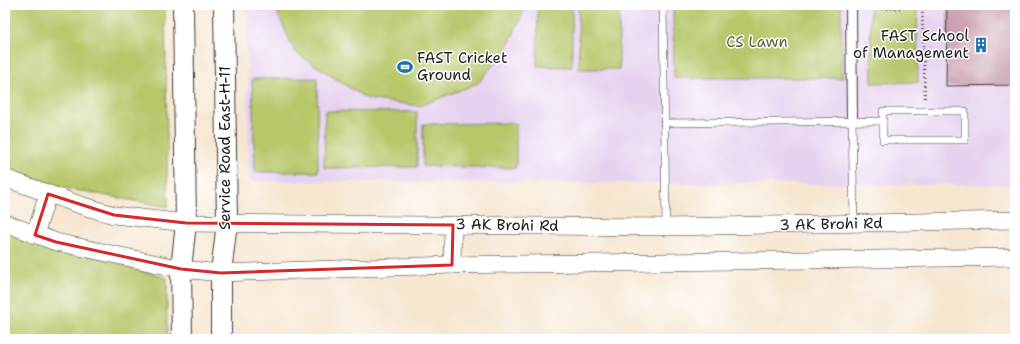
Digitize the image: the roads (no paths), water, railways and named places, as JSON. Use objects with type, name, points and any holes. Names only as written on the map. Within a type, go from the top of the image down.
[{"type":"main road","points":[[182,339],[180,270],[186,223],[183,5]]},
{"type":"main road","name":"Service Road East-H-11","points":[[222,339],[221,273],[227,222],[224,5]]},
{"type":"street","points":[[851,5],[852,120]]},
{"type":"street","name":"3 AK Brohi Rd","points":[[5,178],[48,194],[114,215],[186,223],[227,222],[666,227],[1015,220]]},
{"type":"street","points":[[35,235],[48,194]]},
{"type":"street","points":[[5,223],[56,242],[180,270],[221,273],[452,265],[1015,257]]},
{"type":"street","points":[[452,265],[453,225]]},
{"type":"lane","points":[[663,5],[666,227]]},
{"type":"lane","points":[[883,111],[965,111],[965,140],[883,140],[883,121],[883,111]]},
{"type":"lane","points":[[664,123],[852,120],[883,121]]},
{"type":"lane","points":[[852,120],[854,223]]},
{"type":"place","name":"FAST School of Management","points":[[981,45]]},
{"type":"place","name":"FAST Cricket Ground","points":[[405,67]]},
{"type":"park label","name":"CS Lawn","points":[[757,42]]}]
